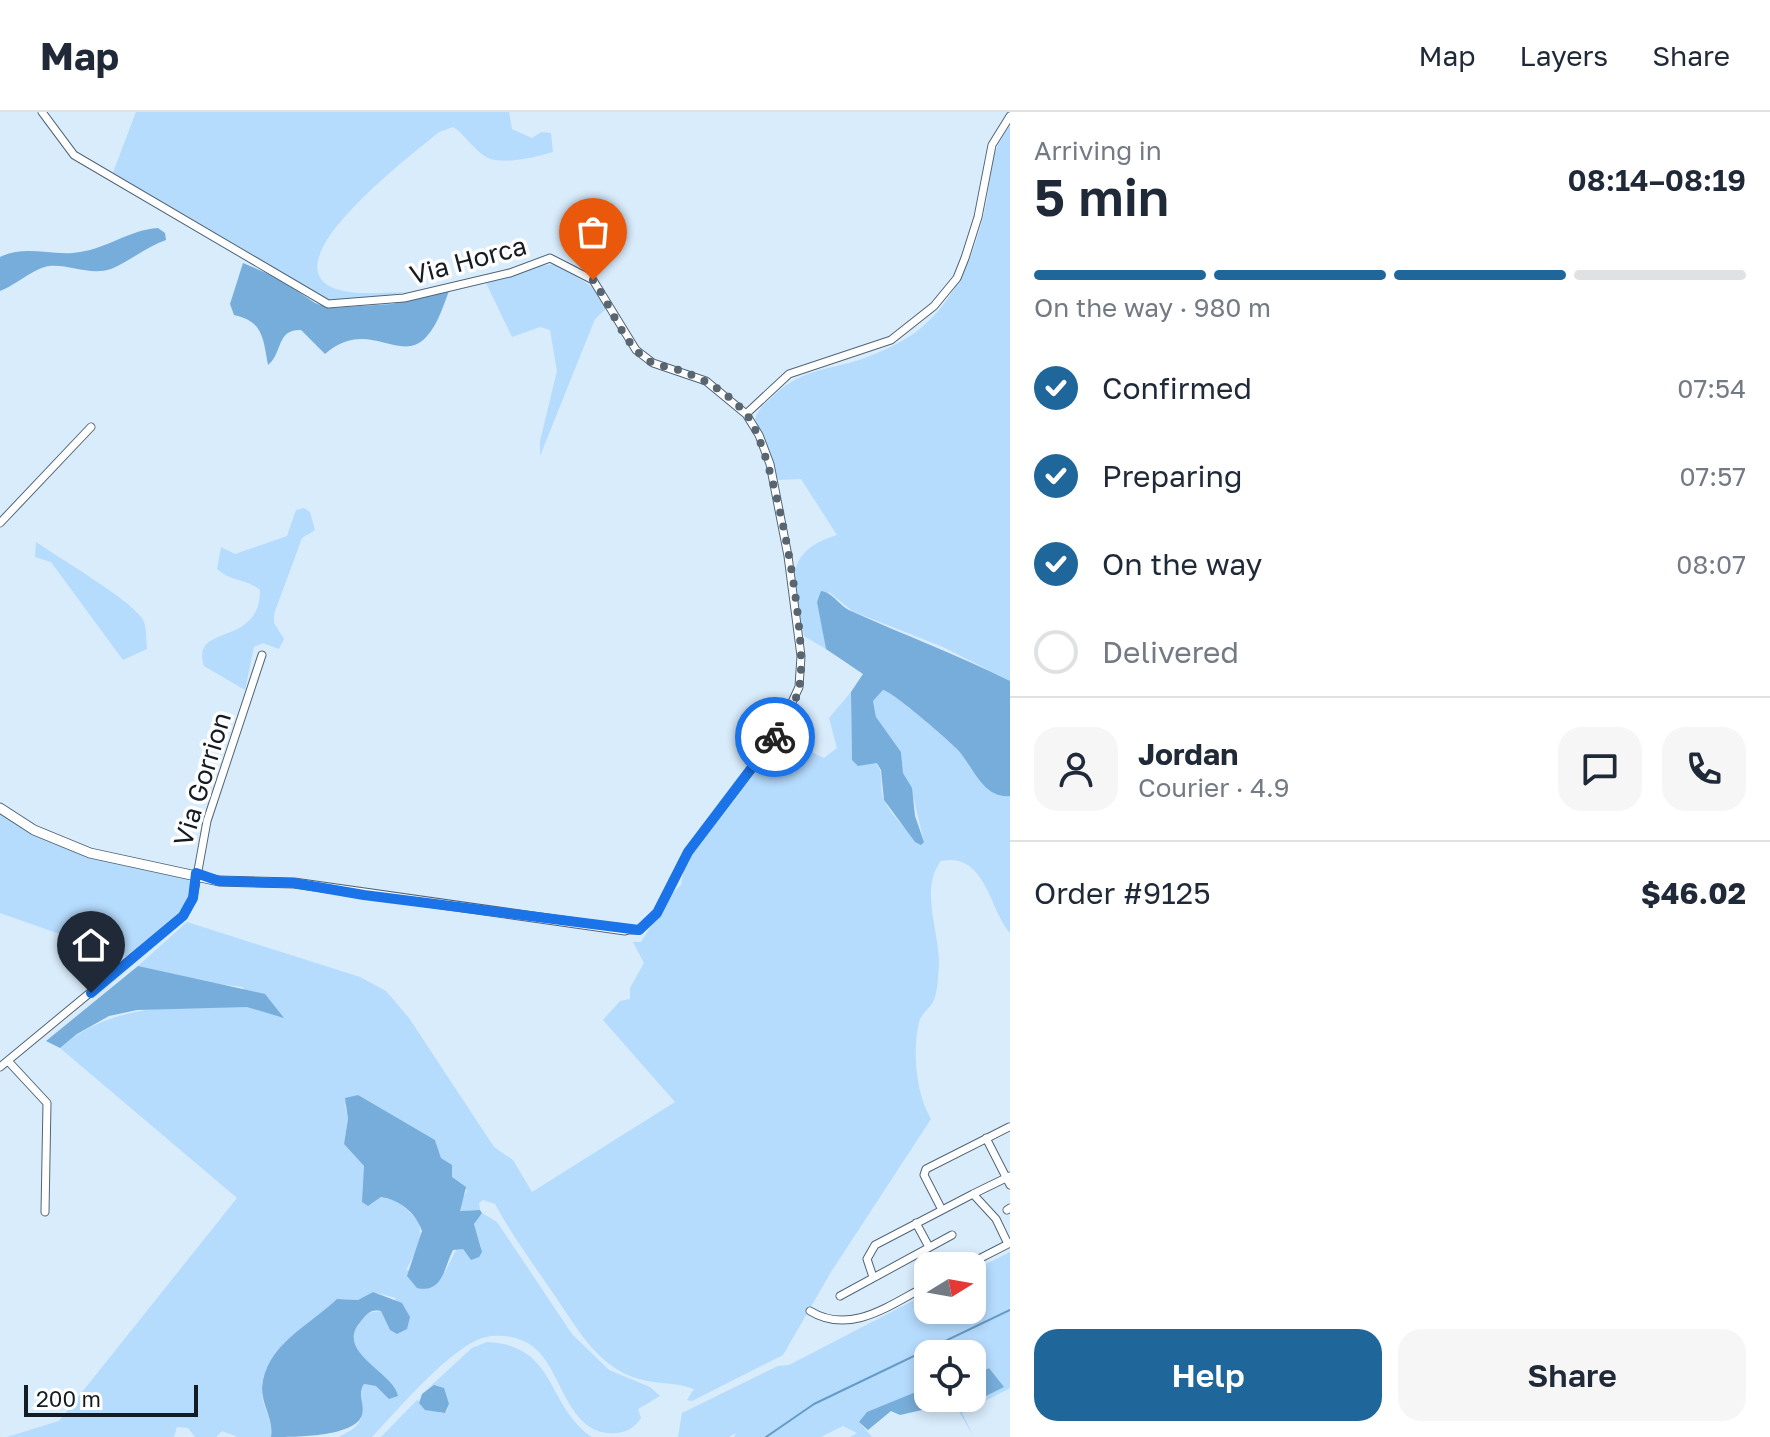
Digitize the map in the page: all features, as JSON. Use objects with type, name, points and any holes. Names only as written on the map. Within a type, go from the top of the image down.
[{"type":"street","name":"Via Horca","points":[[42,112],[74,155],[238,255],[287,278],[328,304],[404,298],[510,273],[550,258],[593,280],[636,350],[653,363],[706,381],[746,414],[759,435],[779,505],[801,656],[799,687],[776,737],[688,852],[657,913],[639,930],[625,930]]},
{"type":"street","points":[[746,414],[789,374],[804,366],[856,354],[891,340],[934,306],[957,278],[978,217],[992,145],[1010,116]]},
{"type":"street","points":[[0,523],[91,427]]},
{"type":"street","name":"Via Gorrion","points":[[0,1067],[183,916],[193,898],[207,821],[262,655]]},
{"type":"street","points":[[0,808],[43,835],[90,853],[196,873],[219,881],[294,883],[625,930]]},
{"type":"street","points":[[8,1061],[47,1103],[45,1212]]},
{"type":"street","points":[[942,1210],[925,1171],[1009,1127]]},
{"type":"street","points":[[873,1277],[867,1259],[868,1252],[875,1245],[973,1194],[1009,1179],[986,1138]]},
{"type":"street","points":[[973,1194],[996,1219],[1009,1244],[986,1256]]},
{"type":"street","points":[[916,1223],[929,1247]]},
{"type":"street","points":[[840,1296],[952,1235]]},
{"type":"street","points":[[810,1311],[829,1320],[858,1320],[914,1292]]},
{"type":"shaded area","points":[[136,112],[509,112],[512,129],[532,138],[541,132],[551,133],[553,152],[520,160],[495,160],[483,155],[453,127],[439,132],[353,208],[332,233],[319,257],[319,276],[336,289],[363,293],[410,292],[332,302],[112,175]]},
{"type":"shaded area","points":[[1010,125],[1010,681],[943,647],[852,611],[829,592],[820,614],[826,649],[804,636],[795,587],[798,562],[818,542],[837,535],[801,479],[778,480],[755,420],[762,407],[791,382],[897,344],[916,332],[943,305],[964,272],[978,236],[995,153]]},
{"type":"shaded area","points":[[158,228],[165,233],[166,240],[111,269],[95,271],[49,266],[0,291],[0,257],[10,253],[80,252]]},
{"type":"shaded area","points":[[243,263],[276,277],[315,303],[329,308],[392,304],[449,291],[434,327],[420,342],[397,346],[357,339],[342,343],[325,354],[301,330],[293,331],[284,337],[268,365],[260,332],[251,322],[234,315],[230,304]]},
{"type":"shaded area","points":[[557,264],[595,289],[607,308],[595,319],[540,456],[540,441],[557,371],[550,330],[540,327],[512,337],[486,283],[537,266]]},
{"type":"shaded area","points":[[304,508],[310,512],[315,530],[302,538],[274,614],[274,623],[284,639],[279,649],[263,643],[254,647],[245,690],[204,666],[202,653],[207,644],[249,621],[257,608],[260,590],[217,569],[221,547],[235,554],[287,536],[296,510]]},
{"type":"shaded area","points":[[36,542],[134,609],[144,621],[147,649],[123,660],[51,562],[35,557]]},
{"type":"shaded area","points":[[821,591],[851,611],[1010,681],[1010,796],[1000,795],[985,787],[956,748],[883,690],[873,701],[876,717],[901,752],[903,773],[912,788],[915,816],[924,842],[921,845],[915,842],[884,800],[881,770],[877,763],[858,766],[852,760],[851,692],[863,674],[826,649],[817,602]]},
{"type":"shaded area","points":[[883,690],[956,748],[985,787],[1000,795],[1010,796],[1010,933],[977,873],[968,865],[956,861],[941,861],[935,872],[931,898],[939,965],[937,989],[933,1002],[920,1019],[916,1046],[919,1085],[931,1119],[831,1272],[783,1355],[692,1401],[687,1400],[694,1389],[638,1379],[617,1369],[596,1352],[578,1331],[495,1204],[483,1200],[479,1203],[480,1210],[460,1211],[460,1201],[467,1191],[452,1177],[449,1163],[441,1158],[435,1140],[357,1095],[345,1105],[348,1119],[344,1144],[364,1166],[363,1202],[368,1206],[381,1197],[399,1202],[419,1222],[421,1242],[406,1270],[445,1272],[457,1248],[463,1249],[471,1260],[481,1248],[474,1224],[482,1213],[497,1222],[572,1334],[609,1370],[650,1387],[660,1396],[638,1409],[641,1418],[636,1424],[616,1433],[600,1432],[587,1425],[577,1415],[537,1350],[520,1340],[493,1336],[473,1342],[442,1365],[372,1437],[339,1437],[360,1420],[364,1384],[376,1386],[387,1382],[363,1358],[352,1335],[367,1313],[381,1311],[386,1317],[396,1298],[373,1292],[358,1300],[337,1299],[278,1351],[269,1364],[262,1394],[271,1437],[238,1437],[222,1431],[216,1437],[195,1437],[188,1428],[177,1427],[174,1437],[7,1437],[59,1421],[237,1198],[60,1048],[81,1032],[126,1014],[172,1008],[247,1007],[243,987],[200,982],[138,966],[187,922],[360,977],[386,991],[409,1018],[494,1147],[513,1160],[532,1192],[675,1102],[603,1020],[620,1001],[630,999],[630,988],[644,963],[633,942],[641,942],[671,894],[681,885],[684,868],[696,846],[781,737],[824,758],[837,748],[829,718],[851,692],[852,760],[877,763],[887,806],[915,842],[924,842],[914,800],[903,773],[901,752],[876,717],[873,701]]},
{"type":"shaded area","points":[[0,812],[88,856],[187,876],[190,886],[188,898],[171,922],[125,957],[0,913]]},
{"type":"shaded area","points":[[138,966],[265,994],[284,1018],[247,1007],[137,1010],[109,1016],[77,1034],[60,1048],[46,1041]]},
{"type":"shaded area","points":[[358,1095],[435,1140],[441,1158],[452,1165],[452,1177],[466,1187],[460,1211],[480,1210],[482,1213],[474,1224],[482,1252],[479,1257],[471,1260],[463,1249],[453,1250],[441,1278],[432,1287],[417,1288],[407,1276],[422,1231],[411,1213],[395,1201],[381,1197],[368,1206],[362,1202],[364,1166],[344,1144],[348,1119],[345,1098]]},
{"type":"shaded area","points":[[1010,1252],[1010,1388],[986,1400],[986,1396],[1003,1387],[989,1368],[986,1369],[986,1340],[914,1340],[914,1393],[874,1410],[859,1422],[872,1437],[850,1437],[857,1433],[843,1426],[821,1437],[734,1437],[736,1433],[729,1437],[678,1437],[682,1413],[778,1366],[789,1365],[914,1300],[914,1324],[986,1324],[986,1264]]},
{"type":"shaded area","points":[[373,1292],[402,1303],[410,1317],[407,1329],[397,1334],[390,1330],[381,1311],[371,1311],[354,1332],[354,1342],[359,1352],[394,1387],[398,1396],[389,1399],[376,1386],[364,1384],[361,1392],[362,1415],[348,1428],[323,1434],[271,1437],[262,1388],[271,1360],[290,1338],[337,1299],[358,1300]]},
{"type":"shaded area","points":[[487,1342],[510,1346],[539,1365],[566,1410],[592,1437],[381,1437],[418,1399],[419,1403],[441,1413],[447,1411],[449,1404],[430,1390],[422,1394],[472,1348]]},
{"type":"shaded area","points":[[989,1368],[1004,1387],[986,1396],[986,1369]]},
{"type":"shaded area","points":[[434,1385],[444,1388],[449,1404],[445,1413],[425,1410],[419,1403],[422,1394]]},
{"type":"shaded area","points":[[914,1393],[914,1412],[900,1415],[891,1411],[868,1430],[859,1422],[867,1412]]},
{"type":"waterway","points":[[766,1437],[814,1404],[1010,1310]]},
{"type":"way so far","points":[[593,280],[636,350],[653,363],[692,375],[724,393],[746,414],[759,435],[770,464],[779,505],[801,656],[799,687],[775,737]]},
{"type":"route","points":[[91,993],[183,916],[193,898],[196,873],[219,881],[294,883],[341,892],[639,930],[657,913],[688,852],[775,737]]}]
